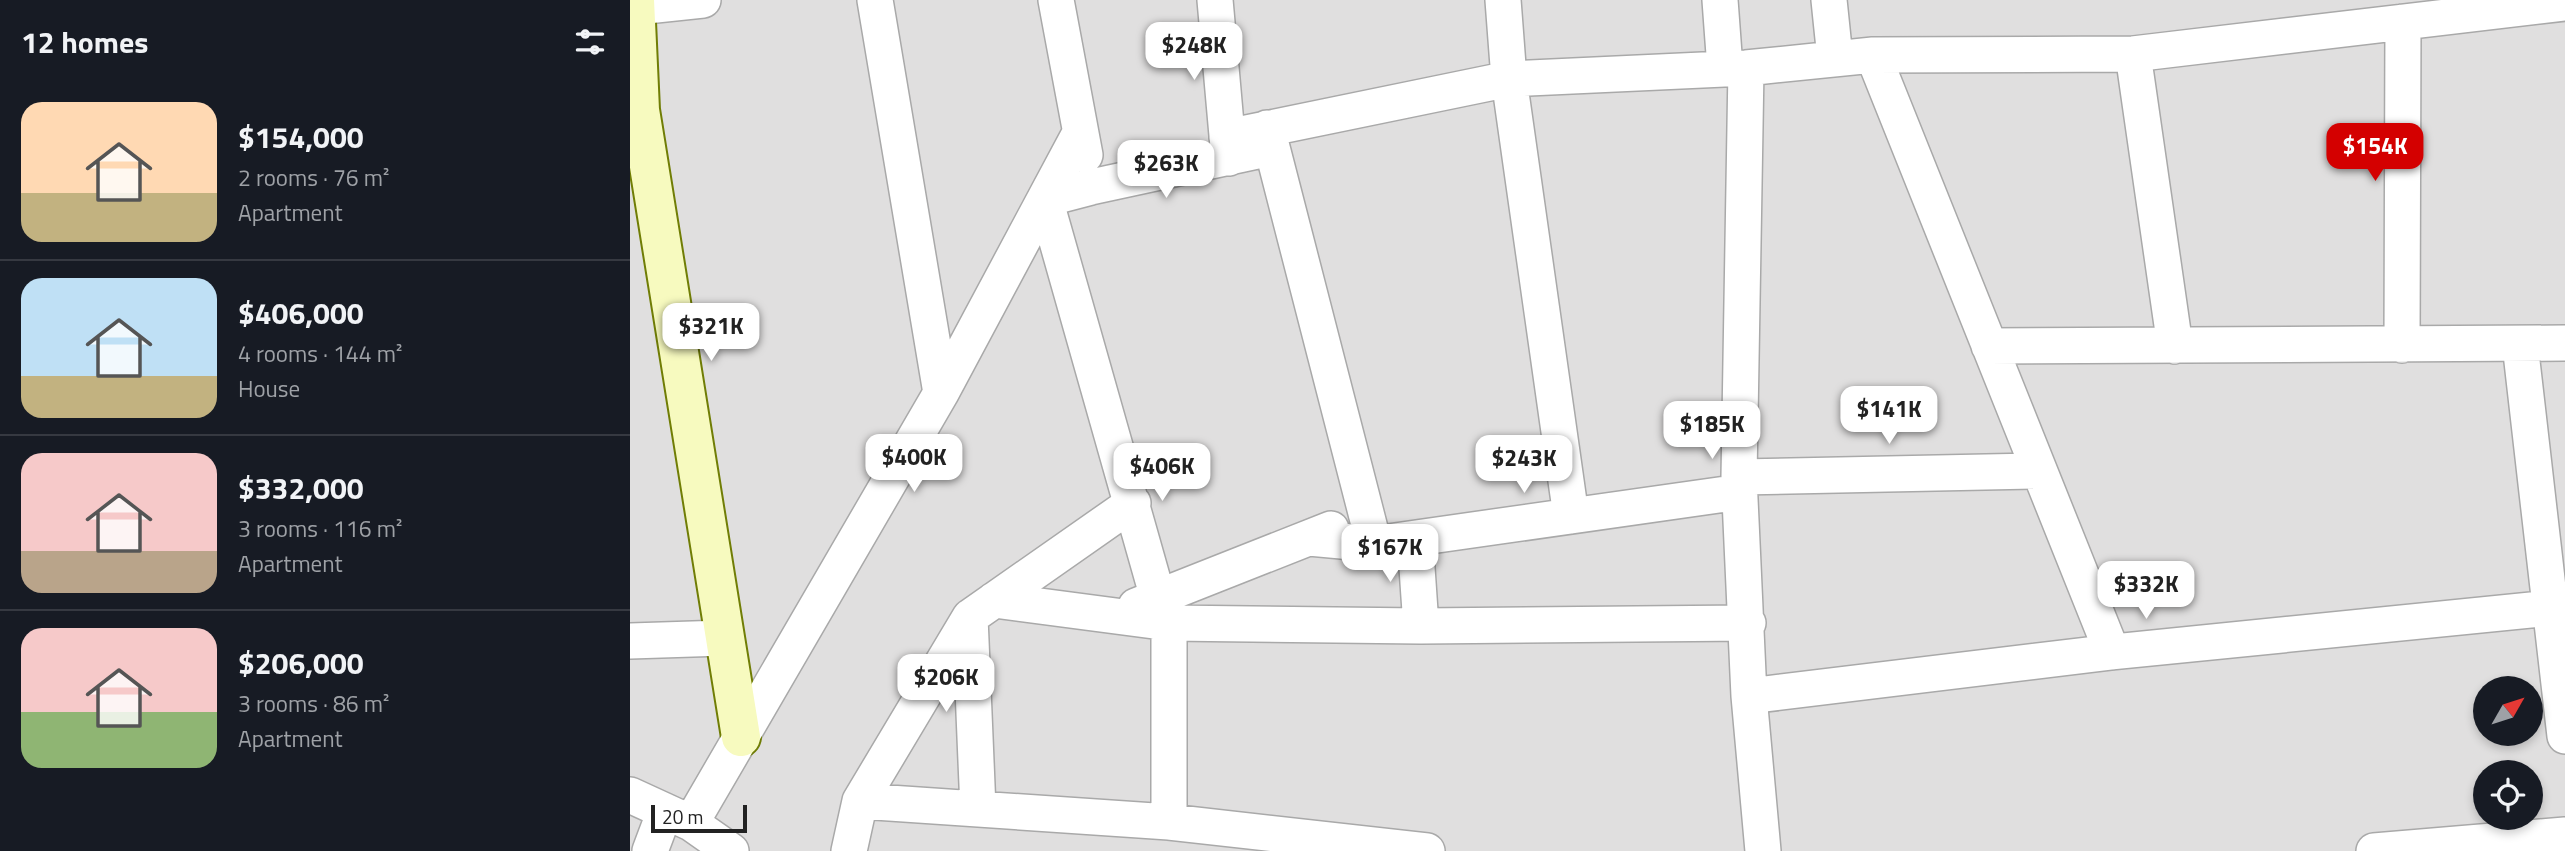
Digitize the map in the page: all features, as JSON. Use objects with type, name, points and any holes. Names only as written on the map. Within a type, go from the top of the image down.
[{"type":"street","points":[[703,0],[636,4],[635,117],[741,737]]},
{"type":"street","points":[[875,0],[941,393]]},
{"type":"street","points":[[1056,0],[1091,187]]},
{"type":"street","points":[[1215,0],[1228,147]]},
{"type":"street","points":[[1503,0],[1509,79],[1571,516]]},
{"type":"street","points":[[1720,0],[1736,68],[1740,485],[1748,623],[1749,696],[1763,851]]},
{"type":"street","points":[[1829,0],[1835,58]]},
{"type":"street","points":[[1045,200],[1228,147],[1509,79],[1736,68],[1873,55],[2133,54],[2403,22],[2451,8],[2565,3]]},
{"type":"street","points":[[2402,345],[2403,22]]},
{"type":"street","points":[[2133,54],[2175,345]]},
{"type":"street","points":[[1873,55],[2112,652]]},
{"type":"street","points":[[650,851],[741,737],[941,393],[1080,133]]},
{"type":"street","points":[[1269,138],[1371,530]]},
{"type":"street","points":[[1045,200],[1164,610],[1169,822]]},
{"type":"street","points":[[2520,344],[2554,597],[2565,736]]},
{"type":"street","points":[[1989,346],[2565,344]]},
{"type":"street","points":[[1164,610],[1309,538],[1371,530],[1415,538],[1571,516],[1740,485],[2039,471]]},
{"type":"street","points":[[849,851],[860,801],[981,609],[1133,503]]},
{"type":"street","points":[[1415,538],[1421,626]]},
{"type":"street","points":[[1749,696],[2554,597]]},
{"type":"street","points":[[981,609],[1108,617],[1164,610],[1421,626],[1748,623]]},
{"type":"street","points":[[978,809],[981,609]]},
{"type":"street","points":[[630,641],[724,638]]},
{"type":"street","points":[[630,795],[678,817],[731,851]]},
{"type":"street","points":[[860,801],[1169,822],[1209,839],[1427,851]]},
{"type":"street","points":[[2374,851],[2565,835]]},
{"type":"shaded area","points":[[630,0],[2565,0],[2565,851],[630,851]]}]
